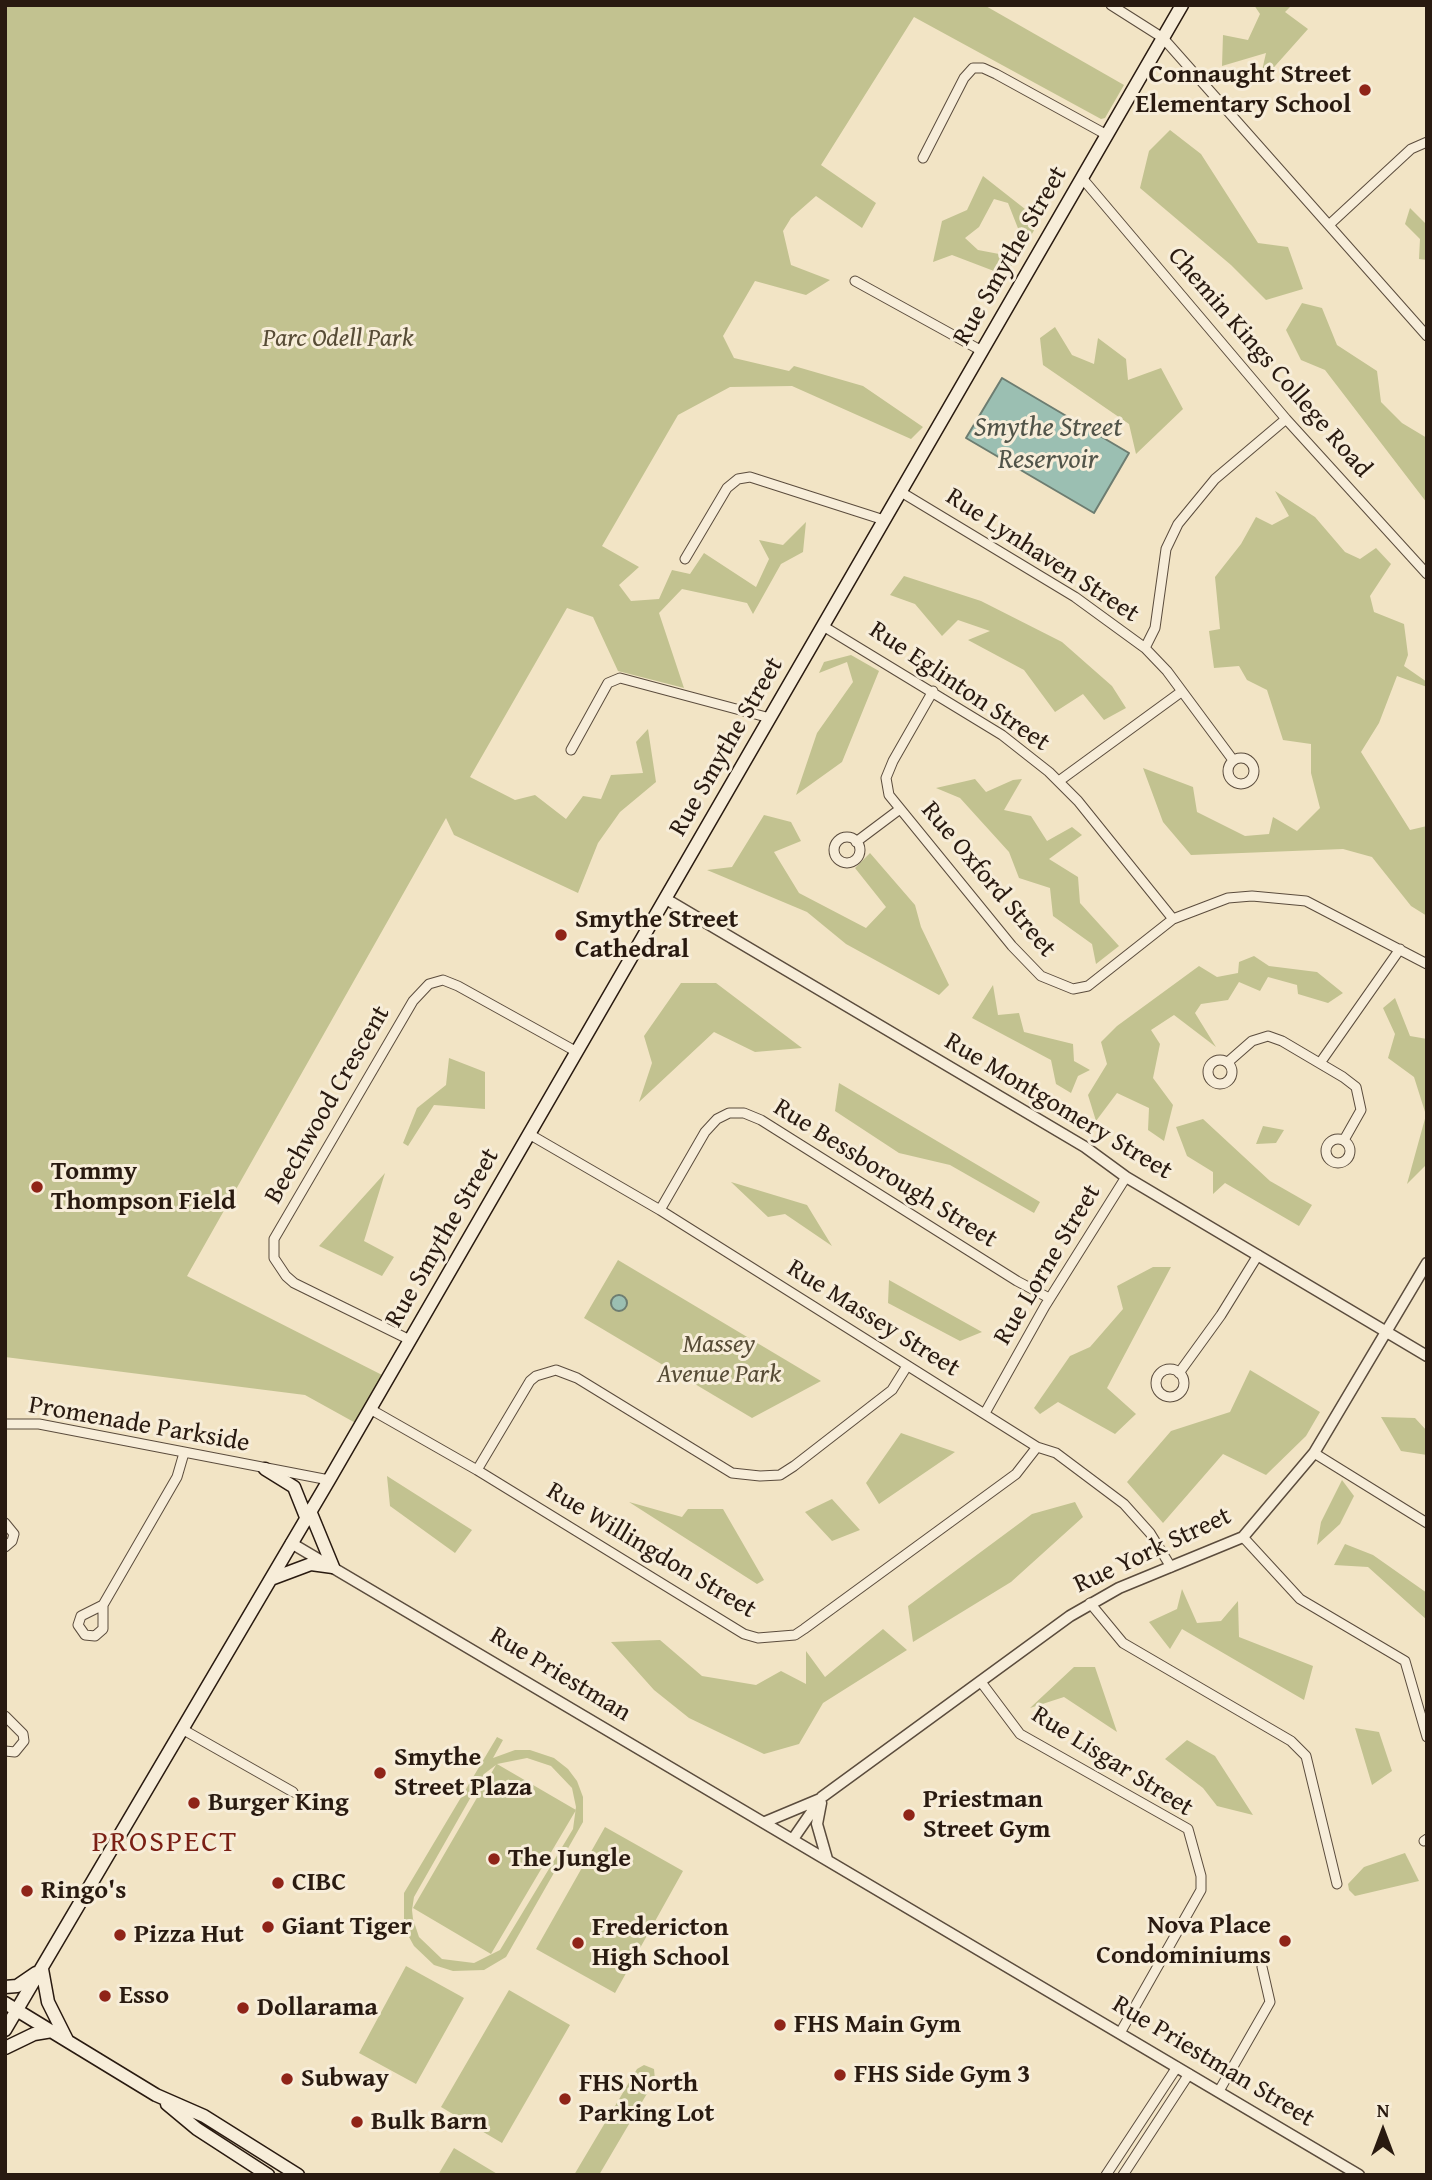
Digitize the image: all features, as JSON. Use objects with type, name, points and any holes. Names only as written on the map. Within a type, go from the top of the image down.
[{"type":"main road","name":"Rue Smythe Street","points":[[5,2031],[10,2007],[41,1968],[329,1480],[1182,5]]},
{"type":"main road","points":[[265,1469],[294,1487],[332,1567]]},
{"type":"main road","points":[[269,1580],[311,1564],[332,1567]]},
{"type":"main road","points":[[5,1987],[24,1982],[41,1968],[48,2002],[67,2040]]},
{"type":"main road","points":[[10,2007],[156,2095],[197,2129],[268,2175]]},
{"type":"main road","points":[[5,2049],[34,2034],[52,2031]]},
{"type":"main road","points":[[156,2095],[204,2116],[298,2175]]},
{"type":"street","points":[[1111,5],[1163,38],[1427,336]]},
{"type":"street","points":[[923,159],[964,78],[972,68],[983,68],[996,74],[1107,135]]},
{"type":"street","points":[[1330,224],[1411,149],[1427,142]]},
{"type":"street","name":"Chemin Kings College Road","points":[[1082,178],[1286,419],[1427,573]]},
{"type":"street","points":[[855,281],[982,351]]},
{"type":"street","points":[[1145,648],[1155,628],[1166,549],[1178,524],[1215,479],[1286,419]]},
{"type":"street","points":[[685,559],[727,488],[738,479],[750,477],[884,520]]},
{"type":"street","name":"Rue Lynhaven Street","points":[[901,492],[1075,597],[1145,648],[1167,671],[1233,760]]},
{"type":"street","name":"Rue Eglinton Street","points":[[823,626],[1002,735],[1059,782],[1173,919]]},
{"type":"street","points":[[571,750],[608,683],[620,678],[770,718]]},
{"type":"street","name":"Rue Oxford Street","points":[[933,691],[886,778],[889,795],[1012,946],[1041,976],[1059,986],[1073,989],[1088,986],[1173,919],[1228,898],[1279,897],[1306,901],[1427,964]]},
{"type":"street","points":[[1059,782],[1181,692]]},
{"type":"street","points":[[856,842],[900,809]]},
{"type":"street","name":"Rue Montgomery Street","points":[[666,899],[1073,1140],[1126,1177],[1427,1356]]},
{"type":"street","points":[[1320,1063],[1400,949]]},
{"type":"street","name":"Beechwood Crescent","points":[[410,1340],[294,1283],[274,1258],[274,1239],[413,1001],[429,984],[443,980],[458,986],[577,1052]]},
{"type":"street","points":[[1228,1062],[1252,1041],[1268,1036],[1320,1063],[1356,1087],[1361,1098],[1360,1115],[1344,1140]]},
{"type":"street","name":"Rue Bessborough Street","points":[[660,1210],[705,1132],[717,1119],[729,1113],[744,1113],[761,1120],[1017,1281],[1049,1298]]},
{"type":"street","name":"Rue Massey Street","points":[[530,1134],[660,1210],[1037,1447],[1056,1453],[1124,1504],[1150,1533],[1171,1567]]},
{"type":"street","name":"Rue Lorne Street","points":[[985,1413],[1049,1298],[1126,1177]]},
{"type":"street","points":[[1179,1373],[1221,1315],[1258,1255]]},
{"type":"street","name":"Rue York Street","points":[[793,1839],[822,1797],[1090,1603],[1243,1537],[1314,1454],[1427,1263]]},
{"type":"street","points":[[477,1470],[530,1381],[536,1376],[556,1370],[577,1378],[732,1473],[760,1476],[780,1475],[794,1466],[892,1390],[907,1366]]},
{"type":"street","name":"Rue Willingdon Street","points":[[370,1409],[477,1470],[744,1634],[758,1638],[795,1634],[804,1629],[1016,1474],[1037,1447]]},
{"type":"street","name":"Promenade Parkside","points":[[5,1424],[39,1424],[329,1480]]},
{"type":"street","points":[[103,1605],[177,1477],[184,1454]]},
{"type":"street","points":[[1314,1454],[1427,1523]]},
{"type":"street","points":[[5,1523],[13,1534],[12,1541],[5,1547]]},
{"type":"street","points":[[1243,1537],[1300,1599],[1405,1661],[1427,1737]]},
{"type":"street","name":"Rue Priestman","points":[[291,1543],[793,1839]]},
{"type":"street","points":[[1090,1603],[1123,1643],[1291,1741],[1306,1756],[1337,1884]]},
{"type":"street","name":"Rue Lisgar Street","points":[[981,1682],[1020,1734],[1188,1829],[1201,1877],[1201,1890],[1120,2033]]},
{"type":"street","points":[[5,1716],[23,1734],[24,1741],[15,1752],[5,1751]]},
{"type":"street","points":[[182,1729],[293,1792]]},
{"type":"street","points":[[765,1822],[822,1797]]},
{"type":"street","points":[[822,1797],[817,1824],[827,1859]]},
{"type":"street","name":"Rue Priestman Street","points":[[793,1839],[1359,2175]]},
{"type":"street","points":[[1219,2091],[1270,2002],[1262,1967]]},
{"type":"street","points":[[1106,2175],[1177,2067]]},
{"type":"street","points":[[1123,2175],[1189,2074]]},
{"type":"green space","name":"Parc Odell Park","points":[[5,5],[984,5],[1124,85],[1105,118],[1101,119],[914,17],[821,165],[876,203],[862,228],[816,196],[791,218],[783,231],[791,265],[830,280],[806,295],[755,281],[723,336],[734,358],[789,371],[794,366],[863,386],[923,427],[911,439],[792,386],[730,387],[678,415],[602,546],[639,567],[619,585],[631,601],[659,599],[672,570],[690,574],[704,553],[756,587],[769,559],[759,540],[783,545],[806,522],[803,552],[781,564],[753,614],[747,603],[682,589],[659,613],[684,688],[618,671],[593,617],[567,608],[470,777],[515,800],[535,795],[566,819],[583,796],[601,799],[611,775],[643,773],[636,742],[648,729],[656,782],[620,812],[598,843],[578,893],[454,835],[446,818],[187,1276],[388,1378],[361,1426],[305,1395],[5,1357]]},
{"type":"green space","points":[[1254,5],[1292,5],[1285,12],[1308,29],[1259,84],[1266,53],[1222,66],[1223,35],[1248,40],[1260,14]]},
{"type":"green space","points":[[1170,130],[1201,154],[1258,243],[1288,247],[1303,289],[1266,300],[1231,265],[1140,188],[1149,151]]},
{"type":"green space","points":[[983,176],[1025,209],[1048,206],[1025,246],[1008,203],[994,199],[979,227],[965,238],[978,250],[1015,257],[1007,276],[952,255],[933,262],[942,221],[967,210]]},
{"type":"green space","points":[[1410,208],[1427,225],[1427,260],[1419,259],[1420,239],[1405,224]]},
{"type":"green space","points":[[1302,303],[1322,308],[1337,345],[1377,371],[1381,402],[1402,423],[1427,438],[1427,503],[1325,370],[1301,360],[1286,330]]},
{"type":"green space","points":[[1055,327],[1072,355],[1094,364],[1098,338],[1126,359],[1128,380],[1161,368],[1183,409],[1136,454],[1129,424],[1043,365],[1040,338]]},
{"type":"green space","points":[[1275,491],[1315,517],[1345,552],[1360,559],[1376,548],[1391,564],[1370,596],[1374,612],[1404,624],[1408,655],[1404,666],[1427,682],[1427,687],[1397,676],[1379,723],[1361,752],[1410,830],[1427,826],[1427,916],[1411,906],[1372,857],[1343,849],[1191,855],[1163,822],[1143,768],[1193,787],[1197,812],[1245,836],[1269,834],[1273,817],[1297,831],[1320,808],[1311,773],[1311,744],[1283,740],[1267,690],[1247,680],[1239,666],[1214,668],[1209,631],[1220,629],[1215,577],[1241,544],[1256,517],[1272,525],[1289,516]]},
{"type":"green space","points":[[904,576],[981,601],[1062,642],[1112,686],[1126,708],[1104,720],[1083,694],[1055,712],[1024,670],[968,640],[990,631],[958,620],[942,636],[915,604],[890,595]]},
{"type":"green space","points":[[851,655],[879,671],[842,762],[796,795],[817,733],[853,682],[847,662],[819,673],[824,662]]},
{"type":"green space","points":[[975,779],[986,792],[1013,780],[1022,779],[1004,810],[1031,816],[1047,841],[1072,827],[1082,835],[1049,859],[1078,877],[1080,903],[1119,946],[1096,964],[1092,944],[1053,916],[1050,888],[1019,878],[1009,852],[960,798],[936,788]]},
{"type":"green space","points":[[764,815],[791,822],[801,841],[774,852],[799,893],[866,928],[886,907],[855,868],[870,853],[915,905],[921,927],[949,985],[939,995],[846,944],[807,912],[707,870],[732,867]]},
{"type":"green space","points":[[1254,956],[1269,966],[1317,972],[1343,993],[1328,1003],[1298,994],[1297,985],[1268,977],[1260,991],[1239,982],[1228,1000],[1201,1004],[1195,1013],[1216,1047],[1174,1015],[1151,1030],[1160,1044],[1153,1078],[1173,1105],[1164,1141],[1148,1130],[1149,1108],[1117,1093],[1096,1121],[1088,1095],[1107,1064],[1101,1042],[1117,1026],[1199,966],[1217,977],[1238,973],[1239,962]]},
{"type":"green space","points":[[681,983],[716,983],[802,1048],[755,1052],[714,1032],[639,1102],[652,1063],[644,1036]]},
{"type":"green space","points":[[993,985],[998,1015],[1019,1013],[1024,1032],[1073,1044],[1074,1061],[1090,1070],[1078,1076],[1071,1093],[1056,1084],[1051,1060],[972,1018]]},
{"type":"green space","points":[[1395,998],[1410,1036],[1427,1039],[1427,1164],[1407,1184],[1426,1115],[1414,1077],[1388,1058],[1395,1034],[1383,1008]]},
{"type":"green space","points":[[449,1058],[485,1072],[485,1109],[434,1105],[408,1146],[403,1143],[417,1108],[446,1085]]},
{"type":"green space","points":[[839,1083],[1040,1202],[1034,1213],[950,1165],[899,1153],[835,1111]]},
{"type":"green space","points":[[1203,1119],[1270,1181],[1312,1205],[1299,1226],[1225,1183],[1213,1194],[1213,1172],[1187,1156],[1176,1127]]},
{"type":"green space","points":[[1263,1126],[1284,1130],[1276,1143],[1256,1144]]},
{"type":"green space","points":[[385,1173],[364,1241],[394,1257],[382,1276],[319,1246]]},
{"type":"green space","points":[[731,1182],[807,1205],[832,1246],[785,1214],[768,1217]]},
{"type":"green space","name":"Massey Avenue Park","points":[[618,1260],[821,1381],[752,1418],[584,1318]]},
{"type":"green space","points":[[1153,1267],[1171,1267],[1107,1388],[1136,1414],[1115,1434],[1058,1402],[1040,1414],[1034,1408],[1070,1356],[1090,1347],[1123,1309],[1117,1286]]},
{"type":"green space","points":[[889,1280],[982,1332],[960,1341],[888,1303]]},
{"type":"green space","points":[[1250,1370],[1320,1412],[1306,1436],[1266,1475],[1223,1454],[1163,1523],[1127,1482],[1171,1431],[1230,1412]]},
{"type":"green space","points":[[1381,1417],[1415,1418],[1427,1431],[1427,1455],[1401,1451]]},
{"type":"green space","points":[[901,1433],[955,1452],[879,1504],[866,1483]]},
{"type":"green space","points":[[387,1476],[472,1530],[455,1553],[390,1506]]},
{"type":"green space","points":[[1342,1480],[1354,1496],[1340,1524],[1317,1545],[1321,1522]]},
{"type":"green space","points":[[832,1499],[860,1530],[832,1541],[805,1512]]},
{"type":"green space","points":[[629,1502],[682,1517],[688,1509],[723,1509],[764,1580],[757,1584]]},
{"type":"green space","points":[[1075,1502],[1083,1517],[1011,1582],[913,1642],[908,1606],[1032,1514]]},
{"type":"green space","points":[[1345,1544],[1373,1555],[1427,1593],[1427,1620],[1368,1567],[1334,1565]]},
{"type":"green space","points":[[1182,1589],[1197,1623],[1221,1621],[1238,1601],[1239,1637],[1313,1666],[1304,1700],[1182,1629],[1170,1649],[1149,1622],[1177,1609]]},
{"type":"green space","points":[[883,1629],[907,1650],[823,1703],[799,1744],[764,1754],[689,1718],[654,1690],[611,1642],[660,1640],[702,1676],[756,1685],[781,1671],[806,1684],[806,1651],[825,1677]]},
{"type":"green space","points":[[1074,1667],[1095,1667],[1117,1732],[1064,1697],[1030,1708]]},
{"type":"green space","points":[[1355,1728],[1379,1732],[1392,1771],[1372,1785]]},
{"type":"green space","name":"The Jungle","points":[[497,1737],[503,1740],[493,1758],[515,1750],[530,1750],[554,1758],[568,1769],[577,1781],[583,1797],[583,1822],[506,1957],[484,1970],[453,1971],[434,1965],[414,1946],[404,1928],[404,1893]],"holes":[[[527,1758],[551,1766],[572,1788],[576,1810],[497,1764]],[[496,1765],[413,1908],[491,1954],[575,1811],[573,1829],[500,1950],[474,1963],[442,1959],[419,1937],[412,1910],[414,1897],[484,1774]]]},
{"type":"green space","points":[[1187,1740],[1215,1756],[1253,1815],[1217,1806],[1203,1788],[1165,1759]]},
{"type":"green space","points":[[605,1827],[683,1871],[615,1993],[536,1949]]},
{"type":"green space","points":[[1405,1853],[1419,1881],[1355,1896],[1349,1890],[1348,1884],[1364,1867]]},
{"type":"green space","points":[[406,1966],[464,1998],[416,2084],[359,2053]]},
{"type":"green space","points":[[509,1990],[570,2025],[502,2143],[441,2107]]},
{"type":"green space","points":[[644,2065],[654,2069],[655,2080],[599,2175],[574,2175],[637,2069]]},
{"type":"green space","points":[[454,2148],[499,2175],[438,2175]]},
{"type":"water","name":"Smythe Street Reservoir","points":[[1002,378],[1129,453],[1094,513],[966,438]]},
{"type":"water","points":[[616,1295],[622,1295],[627,1303],[625,1309],[616,1311],[611,1306],[611,1300]]},
{"type":"place","name":"Connaught Street Elementary School","points":[[1365,90]]},
{"type":"place","name":"Smythe Street Cathedral","points":[[561,935]]},
{"type":"place","name":"Tommy Thompson Field","points":[[37,1187]]},
{"type":"place","name":"Smythe Street Plaza","points":[[380,1773]]},
{"type":"place","name":"Burger King","points":[[194,1803]]},
{"type":"place","name":"Priestman Street Gym","points":[[909,1815]]},
{"type":"place","name":"The Jungle","points":[[494,1859]]},
{"type":"place","name":"CIBC","points":[[278,1883]]},
{"type":"place","name":"Ringo's","points":[[27,1891]]},
{"type":"place","name":"Giant Tiger","points":[[268,1927]]},
{"type":"place","name":"Pizza Hut","points":[[120,1935]]},
{"type":"place","name":"Nova Place Condominiums","points":[[1285,1941]]},
{"type":"place","name":"Fredericton High School","points":[[578,1943]]},
{"type":"place","name":"Esso","points":[[105,1996]]},
{"type":"place","name":"Dollarama","points":[[243,2008]]},
{"type":"place","name":"FHS Main Gym","points":[[780,2025]]},
{"type":"place","name":"FHS Side Gym 3","points":[[840,2075]]},
{"type":"place","name":"Subway","points":[[287,2079]]},
{"type":"place","name":"FHS North Parking Lot","points":[[565,2099]]},
{"type":"place","name":"Bulk Barn","points":[[357,2122]]},
{"type":"district","name":"PROSPECT","points":[[165,1843]]}]
